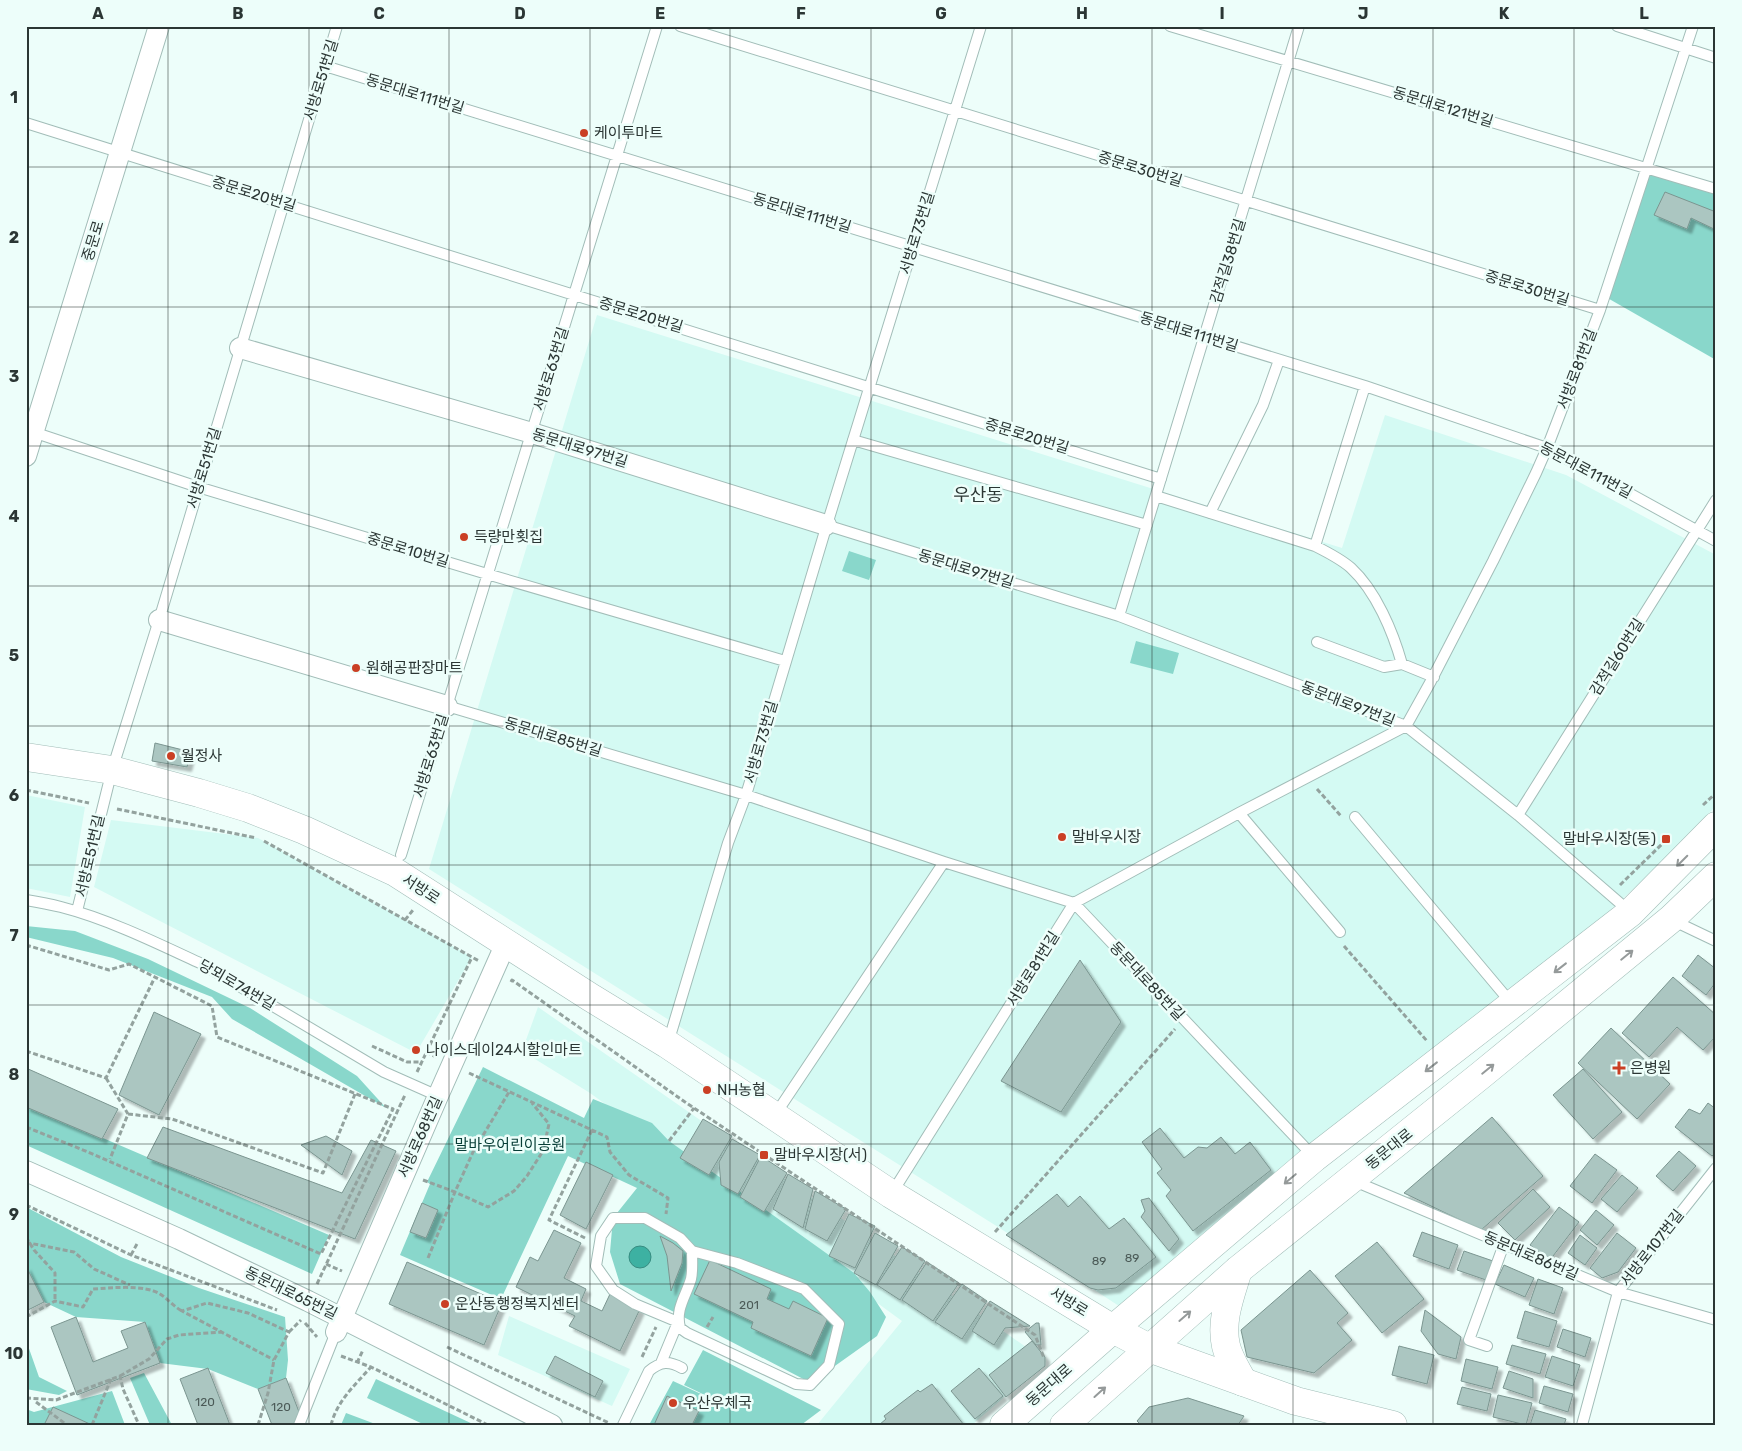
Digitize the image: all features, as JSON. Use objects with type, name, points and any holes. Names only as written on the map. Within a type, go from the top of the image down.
[{"type":"main road","name":"서방로","points":[[26,757],[112,770],[208,795],[304,830],[396,872],[667,1044],[891,1194],[1113,1329],[1148,1348],[1296,1401],[1393,1425]]},
{"type":"main road","name":"동문대로","points":[[1004,1425],[1113,1329],[1314,1158],[1630,912],[1716,826]]},
{"type":"main road","name":"동문대로","points":[[1064,1425],[1148,1348],[1238,1270],[1671,919],[1716,876]]},
{"type":"main road","points":[[1238,1270],[1227,1305],[1225,1327],[1226,1346],[1243,1382]]},
{"type":"street","name":"중문로","points":[[26,456],[30,431],[159,26]]},
{"type":"street","name":"동문대로97번길","points":[[240,348],[532,433],[826,525]]},
{"type":"street","name":"동문대로85번길","points":[[159,620],[447,706]]},
{"type":"street","name":"서방로68번길","points":[[336,1333],[506,943]]},
{"type":"street","name":"동문대로65번길","points":[[26,1171],[180,1239],[336,1333],[552,1425]]},
{"type":"lane","name":"서방로51번길","points":[[77,911],[112,770],[159,620],[337,26]]},
{"type":"lane","name":"서방로63번길","points":[[401,855],[657,26]]},
{"type":"lane","name":"중문로30번길","points":[[680,26],[1600,310]]},
{"type":"lane","name":"서방로73번길","points":[[667,1044],[728,843],[746,795],[826,525],[854,440],[981,26]]},
{"type":"lane","name":"동문대로121번길","points":[[1170,26],[1716,188]]},
{"type":"lane","name":"감적길38번길","points":[[1119,616],[1299,26]]},
{"type":"lane","points":[[1617,26],[1716,58]]},
{"type":"lane","name":"서방로81번길","points":[[891,1194],[1074,903],[1239,813],[1406,726],[1434,677],[1493,561],[1547,448],[1600,310],[1693,26]]},
{"type":"lane","name":"동문대로111번길","points":[[325,66],[1365,386],[1547,448],[1716,541]]},
{"type":"lane","name":"중문로20번길","points":[[26,123],[1162,479]]},
{"type":"lane","points":[[1210,513],[1263,405],[1279,360]]},
{"type":"lane","points":[[1315,546],[1365,386]]},
{"type":"lane","name":"중문로10번길","points":[[30,431],[198,487],[785,661]]},
{"type":"lane","points":[[854,440],[1148,525]]},
{"type":"lane","points":[[1156,496],[1315,546],[1350,567],[1366,585],[1375,601],[1395,640],[1402,664]]},
{"type":"lane","name":"감적길60번길","points":[[1518,815],[1716,500]]},
{"type":"lane","name":"동문대로97번길","points":[[826,525],[1119,616],[1406,726],[1518,815],[1630,912]]},
{"type":"lane","points":[[1317,642],[1384,667],[1402,664],[1434,677]]},
{"type":"lane","name":"동문대로85번길","points":[[447,706],[746,795],[944,862],[1074,903],[1314,1158]]},
{"type":"lane","points":[[1239,813],[1340,932]]},
{"type":"lane","points":[[1355,817],[1512,1005]]},
{"type":"lane","points":[[774,1116],[944,862]]},
{"type":"lane","name":"당뫼로74번길","points":[[26,900],[77,911],[204,965],[384,1072],[438,1096]]},
{"type":"lane","points":[[1671,919],[1716,941]]},
{"type":"lane","name":"서방로107번길","points":[[1582,1425],[1618,1292],[1716,1168]]},
{"type":"lane","name":"동문대로86번길","points":[[1350,1180],[1618,1292],[1716,1320]]},
{"type":"lane","points":[[613,1218],[645,1218],[680,1238],[692,1251],[737,1263],[804,1289],[839,1324],[829,1364],[810,1385],[796,1384],[687,1333],[680,1328],[678,1322],[635,1304],[613,1290],[596,1266],[601,1236],[613,1218]]},
{"type":"lane","points":[[1486,1346],[1469,1340],[1504,1244]]},
{"type":"lane","points":[[623,1425],[649,1371],[661,1363],[678,1322],[679,1307],[691,1278],[692,1251]]},
{"type":"lane","points":[[299,1425],[336,1333]]},
{"type":"lane","points":[[661,1363],[674,1364],[682,1368]]},
{"type":"path","points":[[1315,787],[1323,782]]},
{"type":"path","points":[[26,790],[258,838],[512,980]]},
{"type":"path","points":[[1341,943],[1430,1044]]},
{"type":"path","points":[[26,945],[109,970],[129,964],[212,1006],[217,1037],[393,1109],[321,1254],[26,1127]]},
{"type":"path","points":[[318,1281],[472,957]]},
{"type":"path","points":[[106,1078],[155,977]]},
{"type":"path","points":[[980,1248],[1184,1019]]},
{"type":"path","points":[[26,1051],[106,1078],[128,1114]]},
{"type":"path","points":[[463,1070],[607,1137],[610,1152],[628,1175],[668,1198],[665,1222]]},
{"type":"path","points":[[428,1258],[455,1192],[474,1152],[509,1092]]},
{"type":"path","points":[[128,1114],[172,1118],[324,1173],[355,1094]]},
{"type":"path","points":[[418,1179],[455,1192],[488,1207],[514,1191],[543,1151],[549,1124],[532,1102]]},
{"type":"path","points":[[669,1141],[694,1108]]},
{"type":"path","points":[[110,1159],[128,1114]]},
{"type":"path","points":[[592,1130],[549,1220],[599,1245]]},
{"type":"path","points":[[26,1205],[132,1256],[284,1312]]},
{"type":"path","points":[[26,1237],[28,1243],[55,1273],[55,1302]]},
{"type":"path","points":[[28,1243],[74,1252],[94,1269],[135,1288],[159,1294],[182,1311],[274,1360]]},
{"type":"path","points":[[26,1317],[55,1302],[83,1307],[93,1289],[135,1288]]},
{"type":"path","points":[[182,1311],[207,1303],[248,1313],[289,1332]]},
{"type":"path","points":[[293,1316],[336,1333],[357,1363],[371,1367],[488,1425]]},
{"type":"path","points":[[258,1425],[268,1394],[274,1360],[289,1332],[302,1319]]},
{"type":"path","points":[[26,1398],[56,1400],[120,1376],[149,1359],[167,1339],[180,1335],[223,1332]]},
{"type":"path","points":[[331,1425],[340,1403],[371,1367]]},
{"type":"path","points":[[120,1376],[123,1388],[139,1425]]},
{"type":"path","points":[[92,1425],[111,1379]]},
{"type":"path","points":[[36,1402],[67,1425]]},
{"type":"shaded area","name":"말바우시장","points":[[597,315],[1342,548],[1385,415],[1566,475],[1716,555],[1716,806],[1643,880],[1584,934],[1119,1306],[998,1227],[429,869]]},
{"type":"shaded area","points":[[26,795],[85,807],[70,897],[26,888]]},
{"type":"shaded area","points":[[111,820],[258,838],[472,957],[416,1053],[94,887]]},
{"type":"shaded area","points":[[538,1007],[1046,1361],[972,1425],[817,1425],[902,1321],[590,1093],[522,1051]]},
{"type":"shaded area","points":[[640,1246],[648,1249],[651,1257],[648,1265],[640,1268],[632,1265],[629,1257],[632,1249]]},
{"type":"shaded area","points":[[509,1316],[630,1369],[612,1406],[498,1355]]},
{"type":"green space","points":[[1646,168],[1716,189],[1716,360],[1604,296]]},
{"type":"green space","points":[[849,551],[876,560],[869,580],[842,571]]},
{"type":"green space","points":[[1136,641],[1179,653],[1173,674],[1130,663]]},
{"type":"green space","points":[[26,926],[75,931],[148,959],[250,1008],[357,1076],[386,1108],[232,1019],[212,997],[113,958],[26,937]]},
{"type":"green space","name":"말바우어린이공원","points":[[483,1067],[584,1118],[593,1099],[652,1123],[669,1141],[854,1273],[870,1292],[886,1317],[877,1336],[811,1383],[620,1284],[610,1252],[613,1218],[637,1188],[568,1156],[501,1299],[400,1255],[430,1184],[427,1182]]},
{"type":"green space","points":[[26,1105],[329,1235],[312,1274],[26,1145]]},
{"type":"green space","points":[[26,1207],[121,1257],[199,1288],[285,1317],[288,1360],[286,1378],[258,1389],[208,1369],[160,1363],[145,1322],[76,1317],[44,1302],[26,1266]]},
{"type":"green space","points":[[26,1340],[39,1377],[67,1391],[59,1395],[26,1389]]},
{"type":"green space","points":[[703,1350],[821,1410],[801,1425],[649,1425],[673,1381],[738,1411],[684,1385]]},
{"type":"green space","points":[[144,1373],[172,1425],[150,1425],[130,1378]]},
{"type":"green space","points":[[376,1379],[475,1425],[425,1425],[367,1398]]},
{"type":"green space","points":[[112,1391],[125,1425],[26,1425],[26,1409],[34,1412]]},
{"type":"green space","points":[[346,1413],[378,1425],[341,1425]]},
{"type":"building","points":[[1665,192],[1716,212],[1716,226],[1714,229],[1691,218],[1687,229],[1654,215]]},
{"type":"building","name":"월정사","points":[[155,743],[191,752],[187,767],[152,761]]},
{"type":"building","points":[[1698,955],[1716,969],[1716,982],[1706,995],[1682,976]]},
{"type":"building","points":[[1080,960],[1121,1022],[1061,1112],[1001,1081]]},
{"type":"building","points":[[1673,977],[1716,1015],[1716,1036],[1703,1050],[1677,1027],[1649,1057],[1622,1033]]},
{"type":"building","points":[[154,1012],[201,1034],[159,1115],[119,1095]]},
{"type":"building","points":[[1611,1028],[1670,1084],[1637,1119],[1578,1063]]},
{"type":"building","points":[[26,1068],[118,1109],[102,1139],[26,1107]]},
{"type":"building","points":[[1583,1069],[1622,1112],[1593,1139],[1553,1095]]},
{"type":"building","points":[[1708,1103],[1716,1109],[1716,1152],[1712,1156],[1675,1127],[1689,1109],[1700,1114]]},
{"type":"building","points":[[1492,1117],[1543,1176],[1481,1230],[1404,1193]]},
{"type":"building","points":[[703,1119],[732,1136],[709,1175],[680,1158]]},
{"type":"building","points":[[163,1127],[342,1193],[371,1140],[396,1151],[355,1239],[147,1158]]},
{"type":"building","points":[[1160,1128],[1184,1158],[1198,1147],[1207,1148],[1221,1137],[1235,1154],[1250,1142],[1271,1170],[1193,1231],[1166,1196],[1171,1190],[1157,1173],[1162,1169],[1142,1142]]},
{"type":"building","points":[[326,1136],[352,1151],[342,1175],[301,1145]]},
{"type":"building","points":[[732,1139],[760,1155],[738,1194],[721,1185],[719,1162]]},
{"type":"building","points":[[1679,1151],[1696,1166],[1673,1191],[1656,1176]]},
{"type":"building","points":[[1595,1154],[1617,1170],[1592,1203],[1570,1186]]},
{"type":"building","points":[[761,1156],[787,1173],[764,1212],[740,1197]]},
{"type":"building","points":[[586,1162],[613,1175],[586,1229],[560,1215]]},
{"type":"building","points":[[788,1174],[813,1189],[803,1228],[773,1209]]},
{"type":"building","points":[[1622,1175],[1638,1188],[1617,1212],[1601,1199]]},
{"type":"building","points":[[1533,1189],[1550,1207],[1515,1240],[1498,1223]]},
{"type":"building","points":[[815,1191],[846,1209],[827,1241],[805,1229]]},
{"type":"building","points":[[1057,1194],[1068,1207],[1080,1196],[1109,1229],[1124,1218],[1156,1257],[1116,1288],[1098,1290],[1090,1288],[1006,1235]]},
{"type":"building","points":[[1149,1198],[1179,1239],[1169,1251],[1141,1217],[1145,1211],[1141,1200]]},
{"type":"building","points":[[422,1203],[438,1210],[426,1238],[410,1232]]},
{"type":"building","points":[[1559,1207],[1579,1222],[1550,1260],[1530,1245]]},
{"type":"building","points":[[1596,1210],[1614,1225],[1597,1245],[1580,1230]]},
{"type":"building","points":[[849,1214],[875,1226],[855,1268],[829,1256]]},
{"type":"building","points":[[554,1230],[581,1243],[564,1278],[586,1289],[581,1301],[602,1311],[610,1294],[640,1309],[620,1351],[569,1326],[575,1316],[516,1287],[530,1257],[538,1261]]},
{"type":"building","points":[[1422,1232],[1458,1245],[1449,1269],[1413,1256]]},
{"type":"building","points":[[875,1233],[898,1246],[876,1285],[854,1273]]},
{"type":"building","points":[[1617,1233],[1636,1248],[1618,1272],[1602,1278],[1590,1268]]},
{"type":"building","points":[[1580,1235],[1597,1248],[1585,1265],[1568,1253]]},
{"type":"building","points":[[660,1236],[683,1251],[682,1263],[671,1291],[667,1256]]},
{"type":"building","points":[[1377,1242],[1424,1299],[1382,1333],[1335,1276]]},
{"type":"building","points":[[902,1247],[925,1261],[900,1300],[877,1285]]},
{"type":"building","points":[[1464,1251],[1493,1261],[1486,1280],[1457,1270]]},
{"type":"building","points":[[710,1260],[771,1289],[767,1299],[789,1309],[793,1301],[828,1318],[811,1356],[751,1328],[753,1322],[694,1294]]},
{"type":"building","name":"운산동행정복지센터","points":[[407,1262],[502,1303],[484,1345],[389,1304]]},
{"type":"building","points":[[927,1262],[959,1283],[933,1321],[902,1300]]},
{"type":"building","points":[[1504,1265],[1534,1278],[1525,1297],[1495,1284]]},
{"type":"building","points":[[26,1266],[44,1302],[26,1311]]},
{"type":"building","points":[[1310,1270],[1348,1313],[1337,1323],[1352,1340],[1314,1373],[1247,1357],[1241,1330]]},
{"type":"building","points":[[1538,1279],[1563,1288],[1554,1314],[1529,1305]]},
{"type":"building","points":[[962,1284],[987,1301],[962,1339],[935,1322]]},
{"type":"building","points":[[990,1301],[1030,1326],[1005,1328],[994,1345],[972,1331]]},
{"type":"building","points":[[1425,1310],[1461,1337],[1456,1359],[1438,1354],[1421,1331]]},
{"type":"building","points":[[1525,1311],[1557,1321],[1549,1347],[1517,1338]]},
{"type":"building","points":[[76,1317],[93,1362],[128,1348],[121,1331],[145,1322],[160,1363],[77,1395],[51,1327]]},
{"type":"building","points":[[1036,1323],[1039,1323],[1041,1345],[1036,1345],[1025,1332]]},
{"type":"building","points":[[1563,1329],[1591,1338],[1585,1357],[1557,1347]]},
{"type":"building","points":[[1032,1341],[1045,1357],[1045,1366],[1006,1397],[989,1375]]},
{"type":"building","points":[[1512,1345],[1546,1354],[1540,1374],[1506,1364]]},
{"type":"building","points":[[1399,1346],[1434,1355],[1427,1384],[1392,1375]]},
{"type":"building","points":[[555,1356],[603,1381],[595,1397],[546,1373]]},
{"type":"building","points":[[1552,1356],[1580,1365],[1573,1386],[1545,1377]]},
{"type":"building","points":[[1466,1359],[1498,1367],[1492,1389],[1461,1381]]},
{"type":"building","points":[[208,1368],[230,1425],[198,1425],[180,1379]]},
{"type":"building","points":[[979,1368],[1003,1396],[975,1419],[951,1391]]},
{"type":"building","points":[[1509,1371],[1533,1379],[1533,1398],[1503,1388]]},
{"type":"building","points":[[286,1378],[304,1425],[272,1425],[258,1389]]},
{"type":"building","points":[[932,1384],[964,1425],[879,1425],[886,1419],[884,1416],[918,1390],[920,1392]]},
{"type":"building","points":[[1544,1386],[1573,1394],[1568,1412],[1539,1403]]},
{"type":"building","points":[[1462,1387],[1491,1394],[1487,1411],[1457,1404]]},
{"type":"building","points":[[1498,1395],[1532,1403],[1526,1425],[1493,1417]]},
{"type":"building","name":"우산우체국","points":[[667,1396],[699,1411],[692,1425],[654,1425]]},
{"type":"building","points":[[1188,1398],[1244,1416],[1238,1425],[1141,1425],[1137,1421],[1149,1407]]},
{"type":"building","points":[[53,1407],[92,1425],[44,1425]]},
{"type":"building","points":[[1535,1410],[1566,1419],[1564,1425],[1530,1425]]},
{"type":"place","name":"케이투마트","points":[[584,133]]},
{"type":"place","name":"득량만횟집","points":[[464,537]]},
{"type":"place","name":"원해공판장마트","points":[[356,668]]},
{"type":"place","name":"월정사","points":[[171,756]]},
{"type":"place","name":"말바우시장","points":[[1062,837]]},
{"type":"place","name":"말바우시장(동)","points":[[1666,839]]},
{"type":"place","name":"나이스데이24시할인마트","points":[[416,1050]]},
{"type":"place","name":"은병원","points":[[1619,1068]]},
{"type":"place","name":"NH농협","points":[[707,1090]]},
{"type":"place","name":"말바우시장(서)","points":[[764,1155]]},
{"type":"place","name":"운산동행정복지센터","points":[[445,1304]]},
{"type":"place","name":"우산우체국","points":[[673,1403]]},
{"type":"district","name":"우산동","points":[[978,495]]}]
